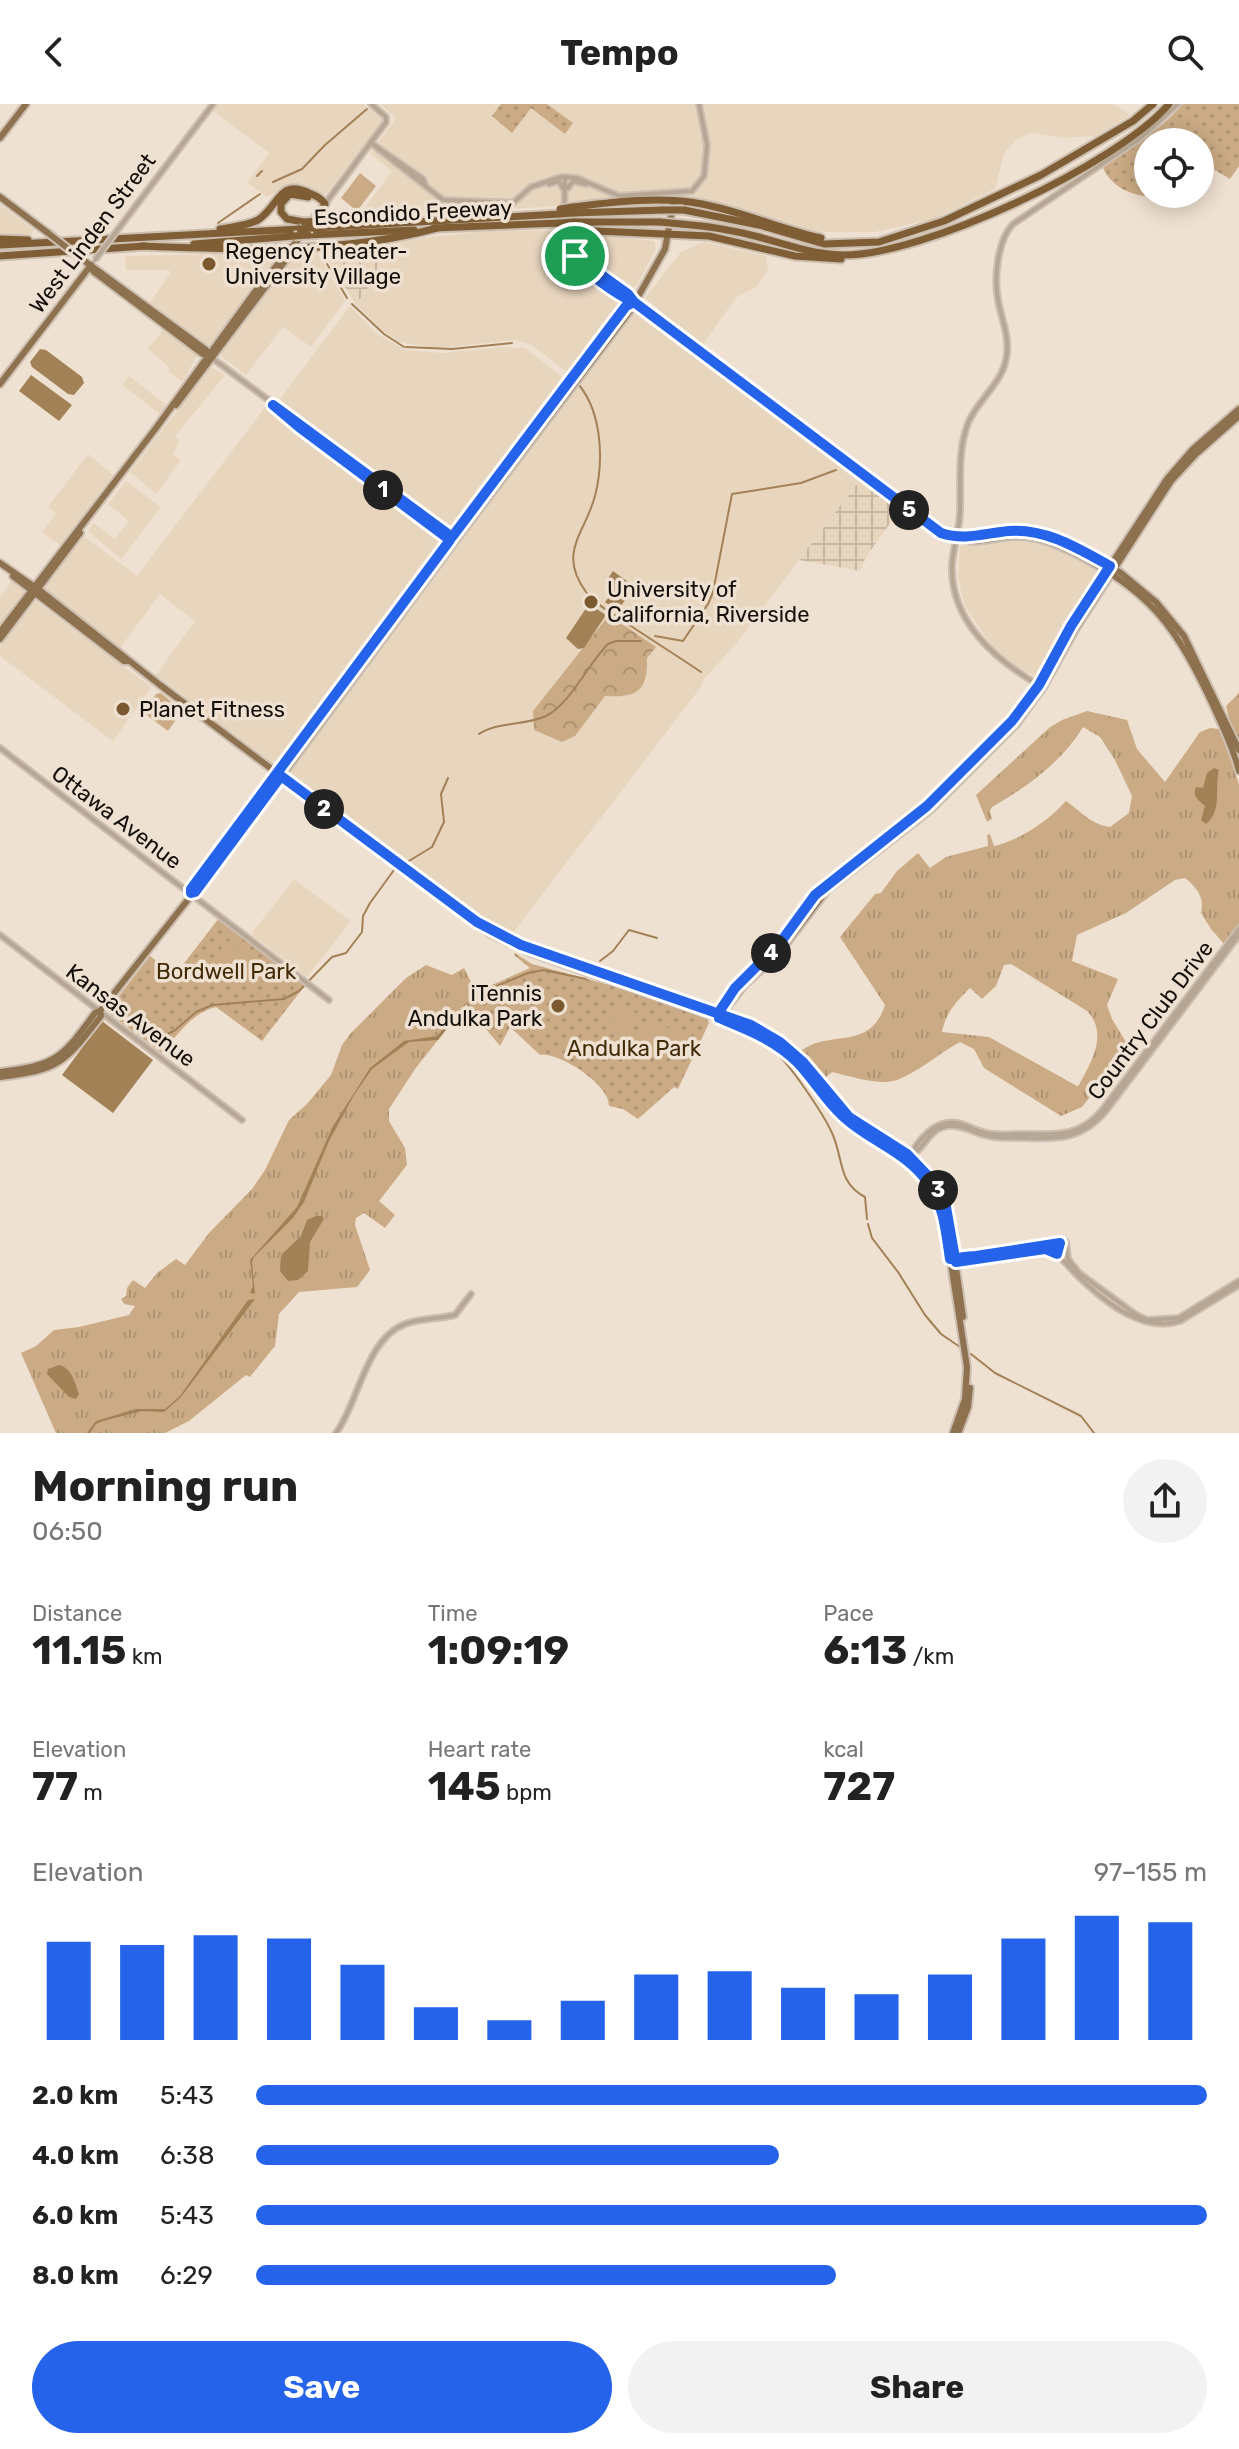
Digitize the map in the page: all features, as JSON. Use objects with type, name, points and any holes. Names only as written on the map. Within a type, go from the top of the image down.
[{"type":"highway","name":"Escondido Freeway","points":[[0,258],[298,232],[314,226],[528,225],[560,219],[573,210],[684,210],[759,225],[824,244],[879,242],[944,221],[1041,175],[1133,121],[1153,104]]},
{"type":"highway","name":"Escondido Freeway","points":[[437,224],[518,215],[560,219],[573,226],[660,222],[744,234],[802,250],[842,255],[875,253],[948,232],[1047,186],[1128,139],[1169,104]]},
{"type":"highway","points":[[188,235],[253,222],[268,211],[283,191],[291,188],[323,199],[325,204]]},
{"type":"highway","points":[[325,204],[300,194],[288,195],[281,204],[284,216],[298,232],[314,226],[417,217],[437,224]]},
{"type":"highway","points":[[573,210],[607,203],[674,200],[703,204],[825,239],[879,242]]},
{"type":"highway","points":[[142,246],[290,250],[417,234],[437,224]]},
{"type":"highway","points":[[573,226],[727,238],[810,258],[837,259],[875,253]]},
{"type":"highway","name":"Escondido Freeway","points":[[0,245],[298,232]]},
{"type":"highway","points":[[0,239],[42,243]]},
{"type":"highway","points":[[273,250],[280,259]]},
{"type":"main road","points":[[0,138],[26,104]]},
{"type":"main road","points":[[0,197],[96,266],[195,341],[210,356]]},
{"type":"main road","points":[[0,1074],[52,1062],[66,1051],[191,893],[626,306],[634,302],[661,259],[674,200]]},
{"type":"main road","points":[[314,226],[325,204]]},
{"type":"main road","points":[[0,632],[71,545],[185,386],[291,253],[298,232]]},
{"type":"main road","points":[[168,413],[180,401],[280,259],[290,250]]},
{"type":"main road","name":"West Linden Street","points":[[0,384],[90,262]]},
{"type":"main road","points":[[634,302],[932,528],[956,538],[1010,531],[1032,532],[1066,543],[1156,602],[1184,636],[1239,750]]},
{"type":"main road","points":[[180,401],[185,386]]},
{"type":"main road","points":[[1219,430],[1239,409]]},
{"type":"main road","points":[[720,1016],[721,1009],[735,988],[780,943],[815,895],[943,791],[1012,721],[1041,686],[1071,626],[1167,479],[1187,455],[1239,416]]},
{"type":"main road","points":[[0,639],[79,527],[88,519]]},
{"type":"main road","points":[[71,545],[70,541],[79,527]]},
{"type":"main road","points":[[0,564],[497,937],[763,1031],[791,1051],[849,1117],[908,1158],[933,1182],[942,1197],[949,1219],[967,1367],[965,1399],[955,1433]]},
{"type":"main road","points":[[1110,570],[1151,604],[1179,638],[1226,733],[1239,771]]},
{"type":"main road","points":[[477,922],[518,945]]},
{"type":"main road","points":[[0,1074],[47,1069],[73,1052],[101,1016],[100,1011]]},
{"type":"street","name":"West Linden Street","points":[[90,262],[213,104]]},
{"type":"street","points":[[325,204],[387,119],[371,104]]},
{"type":"street","points":[[371,143],[443,200],[511,203],[527,190],[565,177],[581,180],[619,196],[672,194],[692,191],[702,181],[707,140],[699,104]]},
{"type":"street","points":[[1041,686],[983,645],[961,608],[953,579],[964,435],[972,415],[1001,375],[1008,352],[996,282],[1003,237],[1013,224],[1139,139],[1178,104]]},
{"type":"street","points":[[565,177],[567,239],[577,261],[634,302]]},
{"type":"street","points":[[565,194],[573,181],[593,185]]},
{"type":"street","points":[[544,183],[560,182],[565,194]]},
{"type":"street","points":[[210,356],[453,540]]},
{"type":"street","name":"Ottawa Avenue","points":[[0,748],[329,1000]]},
{"type":"street","name":"Country Club Drive","points":[[908,1158],[928,1132],[946,1123],[958,1123],[990,1134],[1051,1135],[1075,1132],[1088,1124],[1103,1109],[1239,932]]},
{"type":"street","name":"Kansas Avenue","points":[[0,935],[242,1120]]},
{"type":"street","points":[[953,1261],[1062,1244]]},
{"type":"street","points":[[953,1261],[1062,1244]]},
{"type":"street","points":[[1057,1254],[1062,1244]]},
{"type":"street","points":[[1062,1244],[1068,1259],[1079,1273],[1128,1310],[1147,1320],[1179,1318],[1239,1283]]},
{"type":"street","points":[[1045,1249],[1057,1254],[1080,1278],[1127,1313],[1153,1324],[1170,1324],[1187,1318],[1239,1283]]},
{"type":"street","points":[[336,1433],[350,1410],[365,1368],[395,1330],[411,1322],[455,1315],[471,1294]]},
{"type":"shaded area","points":[[218,104],[364,104],[383,120],[326,194],[322,196],[299,185],[290,185],[267,197],[247,183],[269,153],[213,111]]},
{"type":"shaded area","points":[[380,104],[1114,104],[1130,115],[1095,136],[1064,138],[1031,133],[1016,140],[1004,153],[995,189],[933,219],[875,232],[818,232],[697,198],[625,198],[546,207],[361,213],[392,171],[370,153],[396,118]]},
{"type":"shaded area","points":[[0,205],[34,230],[31,234],[0,234]]},
{"type":"shaded area","points":[[496,230],[562,231],[654,241],[656,248],[637,285],[630,290],[570,374],[530,344],[517,340],[438,348],[399,342],[356,304],[405,240]]},
{"type":"shaded area","points":[[404,238],[356,304],[322,250]]},
{"type":"shaded area","points":[[703,242],[766,256],[768,270],[756,287],[737,297],[702,345],[645,298],[681,252]]},
{"type":"shaded area","points":[[316,250],[345,301],[311,347],[283,327],[246,375],[222,357],[222,352],[293,258]]},
{"type":"shaded area","points":[[274,253],[276,258],[243,297],[244,301],[210,344],[206,345],[150,302],[170,274],[169,270],[126,270],[125,256]]},
{"type":"shaded area","points":[[350,306],[376,333],[405,350],[443,353],[525,348],[565,379],[453,528],[280,399]]},
{"type":"shaded area","name":"University of California, Riverside","points":[[634,314],[860,480],[735,645],[704,679],[701,687],[512,934],[463,904],[392,853],[292,777],[291,768],[542,431]]},
{"type":"shaded area","points":[[164,329],[198,355],[182,382],[148,349]]},
{"type":"shaded area","points":[[40,349],[46,350],[82,377],[84,383],[74,395],[68,394],[32,367],[30,362]]},
{"type":"shaded area","points":[[211,367],[225,375],[175,436],[179,442],[173,454],[181,460],[156,494],[130,472]]},
{"type":"shaded area","points":[[31,375],[72,405],[59,421],[19,391]]},
{"type":"shaded area","points":[[129,376],[166,405],[160,414],[122,385]]},
{"type":"shaded area","points":[[266,406],[443,542],[280,760],[271,762],[156,675],[195,621],[160,594],[120,648],[44,588],[82,535],[137,576]]},
{"type":"shaded area","points":[[88,454],[113,475],[60,545],[42,532],[56,514],[48,507]]},
{"type":"shaded area","points":[[860,480],[899,511],[866,557],[860,571],[799,560]]},
{"type":"shaded area","points":[[126,481],[161,507],[121,559],[88,531],[94,523],[115,539],[129,521],[108,504]]},
{"type":"shaded area","points":[[1007,540],[1045,543],[1103,572],[1066,628],[1039,678],[1017,666],[992,646],[966,608],[961,592],[958,575],[960,546]]},
{"type":"shaded area","points":[[613,571],[635,587],[617,611],[605,602],[614,591],[605,583]]},
{"type":"shaded area","points":[[12,581],[24,589],[24,593],[0,626],[0,597]]},
{"type":"shaded area","points":[[36,601],[151,687],[113,741],[0,656],[0,646]]},
{"type":"shaded area","points":[[589,604],[606,615],[584,648],[578,649],[566,638]]},
{"type":"shaded area","points":[[1214,768],[1219,770],[1216,806],[1206,824],[1201,820],[1205,806],[1196,798],[1195,790],[1196,787],[1203,788],[1207,773]]},
{"type":"shaded area","points":[[294,879],[351,921],[307,977],[251,934]]},
{"type":"shaded area","points":[[473,995],[438,1040],[409,1042],[372,1069],[329,1141],[304,1202],[293,1218],[254,1257],[255,1294],[250,1293],[253,1286],[250,1260],[297,1207],[333,1126],[370,1068],[404,1041],[437,1036]]},
{"type":"shaded area","points":[[102,1021],[153,1060],[113,1113],[62,1075]]},
{"type":"shaded area","points":[[316,1216],[324,1219],[310,1242],[308,1271],[298,1280],[288,1281],[280,1271],[281,1255],[301,1236],[307,1220]]},
{"type":"shaded area","points":[[255,1299],[181,1397],[164,1412],[142,1411],[103,1421],[87,1433],[96,1421],[136,1409],[165,1409],[180,1396],[248,1300]]},
{"type":"shaded area","points":[[59,1365],[72,1376],[79,1394],[76,1399],[69,1397],[47,1374],[48,1369]]},
{"type":"green space","points":[[501,104],[547,104],[573,123],[565,134],[531,108],[512,133],[492,116]]},
{"type":"green space","points":[[1183,104],[1239,104],[1239,166],[1230,179],[1214,170],[1214,128],[1157,128]]},
{"type":"green space","points":[[1134,145],[1134,194],[1114,183],[1103,168]]},
{"type":"green space","points":[[360,173],[376,186],[357,211],[341,198]]},
{"type":"green space","points":[[609,615],[656,647],[647,658],[643,685],[633,694],[605,696],[575,736],[562,742],[534,730],[533,711]]},
{"type":"green space","points":[[161,693],[182,711],[168,731],[144,713],[156,694]]},
{"type":"green space","points":[[1239,693],[1239,743],[1228,748],[1239,785],[1239,924],[1224,944],[1201,913],[1199,893],[1185,878],[1175,880],[1126,913],[1077,935],[1072,961],[1118,979],[1107,1005],[1129,1047],[1082,1107],[1061,1116],[984,1068],[974,1049],[960,1042],[914,1071],[888,1082],[832,1072],[825,1078],[801,1051],[824,1041],[859,1034],[878,1020],[885,1005],[840,937],[875,894],[881,893],[897,871],[918,853],[930,868],[946,857],[988,846],[987,835],[990,834],[994,846],[1004,843],[1033,829],[1066,801],[1092,820],[1110,827],[1129,813],[1132,796],[1115,760],[1100,737],[1083,727],[1043,773],[992,807],[992,819],[987,822],[976,795],[1049,728],[1087,711],[1127,720],[1137,749],[1165,782],[1200,732],[1219,729],[1229,718],[1226,706]],"holes":[[[1011,964],[1087,1011],[1097,1029],[1096,1048],[1077,1086],[989,1037],[942,1032],[949,1013],[960,998],[970,988],[982,999],[996,986],[1004,965]]]},
{"type":"green space","name":"Bordwell Park","points":[[219,918],[306,984],[262,1041],[216,1007],[193,1019],[162,1053],[108,1010],[150,956],[175,975]]},
{"type":"green space","points":[[224,939],[251,956],[229,983],[217,966]]},
{"type":"green space","name":"Andulka Park","points":[[515,953],[532,964],[632,991],[707,1019],[709,1023],[678,1089],[674,1087],[638,1119],[623,1109],[609,1106],[607,1098],[593,1080],[571,1064],[549,1055],[540,1055],[510,1027],[500,1046],[466,1005],[476,992],[530,968]]},
{"type":"green space","points":[[426,965],[452,975],[464,968],[476,992],[415,1069],[389,1109],[389,1121],[405,1148],[407,1165],[379,1201],[395,1215],[385,1228],[364,1213],[356,1218],[355,1225],[370,1270],[357,1287],[299,1292],[279,1314],[275,1346],[250,1377],[246,1375],[189,1421],[165,1433],[56,1433],[21,1353],[36,1346],[54,1330],[129,1315],[135,1306],[124,1304],[121,1299],[126,1296],[133,1280],[145,1288],[157,1273],[176,1259],[185,1265],[209,1233],[252,1189],[265,1170],[289,1120],[331,1075],[342,1045],[350,1034],[406,978]]},
{"type":"green space","points":[[524,992],[548,998],[544,1011],[533,1007],[532,1000],[528,1007],[541,1012],[540,1018],[515,1010],[518,997],[522,997]]},
{"type":"green space","points":[[135,994],[154,1002],[141,1020],[123,1005]]},
{"type":"green space","points":[[610,1006],[637,1013],[631,1039],[613,1027]]},
{"type":"green space","points":[[651,1017],[681,1035],[660,1052],[633,1048]]},
{"type":"waterway","points":[[273,182],[302,169],[367,109]]},
{"type":"waterway","points":[[257,176],[262,171]]},
{"type":"waterway","points":[[218,223],[260,194]]},
{"type":"waterway","points":[[327,264],[347,298]]},
{"type":"waterway","points":[[352,304],[384,334],[404,347]]},
{"type":"waterway","points":[[406,347],[452,349],[512,343]]},
{"type":"waterway","points":[[579,385],[587,396],[597,423],[600,468],[591,509],[573,554],[578,578],[599,605],[701,672]]},
{"type":"waterway","points":[[655,636],[683,641],[708,604],[732,494],[801,483],[836,470]]},
{"type":"waterway","points":[[479,734],[495,727],[546,716],[571,693],[608,644],[641,641]]},
{"type":"waterway","points":[[149,1042],[174,1031],[196,1012],[212,1005],[284,999],[299,991],[332,957],[346,953],[362,932],[363,916],[370,903],[394,870],[432,847],[444,822],[441,794],[448,778]]},
{"type":"waterway","points":[[600,961],[613,951],[629,930],[657,938]]},
{"type":"waterway","points":[[473,996],[528,973],[544,970],[586,979]]},
{"type":"waterway","points":[[725,1026],[769,1048],[798,1078],[832,1133],[845,1177],[865,1197],[867,1219]]},
{"type":"waterway","points":[[868,1224],[872,1238],[925,1315],[941,1334],[960,1347]]},
{"type":"waterway","points":[[971,1354],[995,1373],[1081,1416],[1094,1433]]},
{"type":"place","name":"Regency Theater- University Village","points":[[209,264]]},
{"type":"place","name":"University of California, Riverside","points":[[591,602]]},
{"type":"place","name":"Planet Fitness","points":[[123,709]]},
{"type":"place","name":"iTennis Andulka Park","points":[[558,1006]]},
{"type":"route","points":[[575,256],[596,277],[634,302],[941,533],[970,538],[1010,531],[1032,532],[1066,543],[1110,566],[1071,626],[1039,685],[1012,721],[927,806],[815,895],[780,943],[735,988],[721,1009],[721,1014],[719,1018],[778,1046],[799,1064],[846,1120],[904,1158],[919,1172],[937,1198],[944,1218],[950,1259],[955,1258],[976,1256],[1060,1243],[1057,1254],[1045,1249],[956,1262],[955,1258],[951,1229],[946,1207],[923,1169],[907,1154],[849,1117],[803,1062],[780,1042],[751,1025],[721,1014],[612,975],[521,945],[477,922],[277,773],[191,893],[195,892],[260,806],[281,776],[277,773],[450,540],[273,405],[452,537],[626,306],[634,302],[628,294],[575,256]]}]
